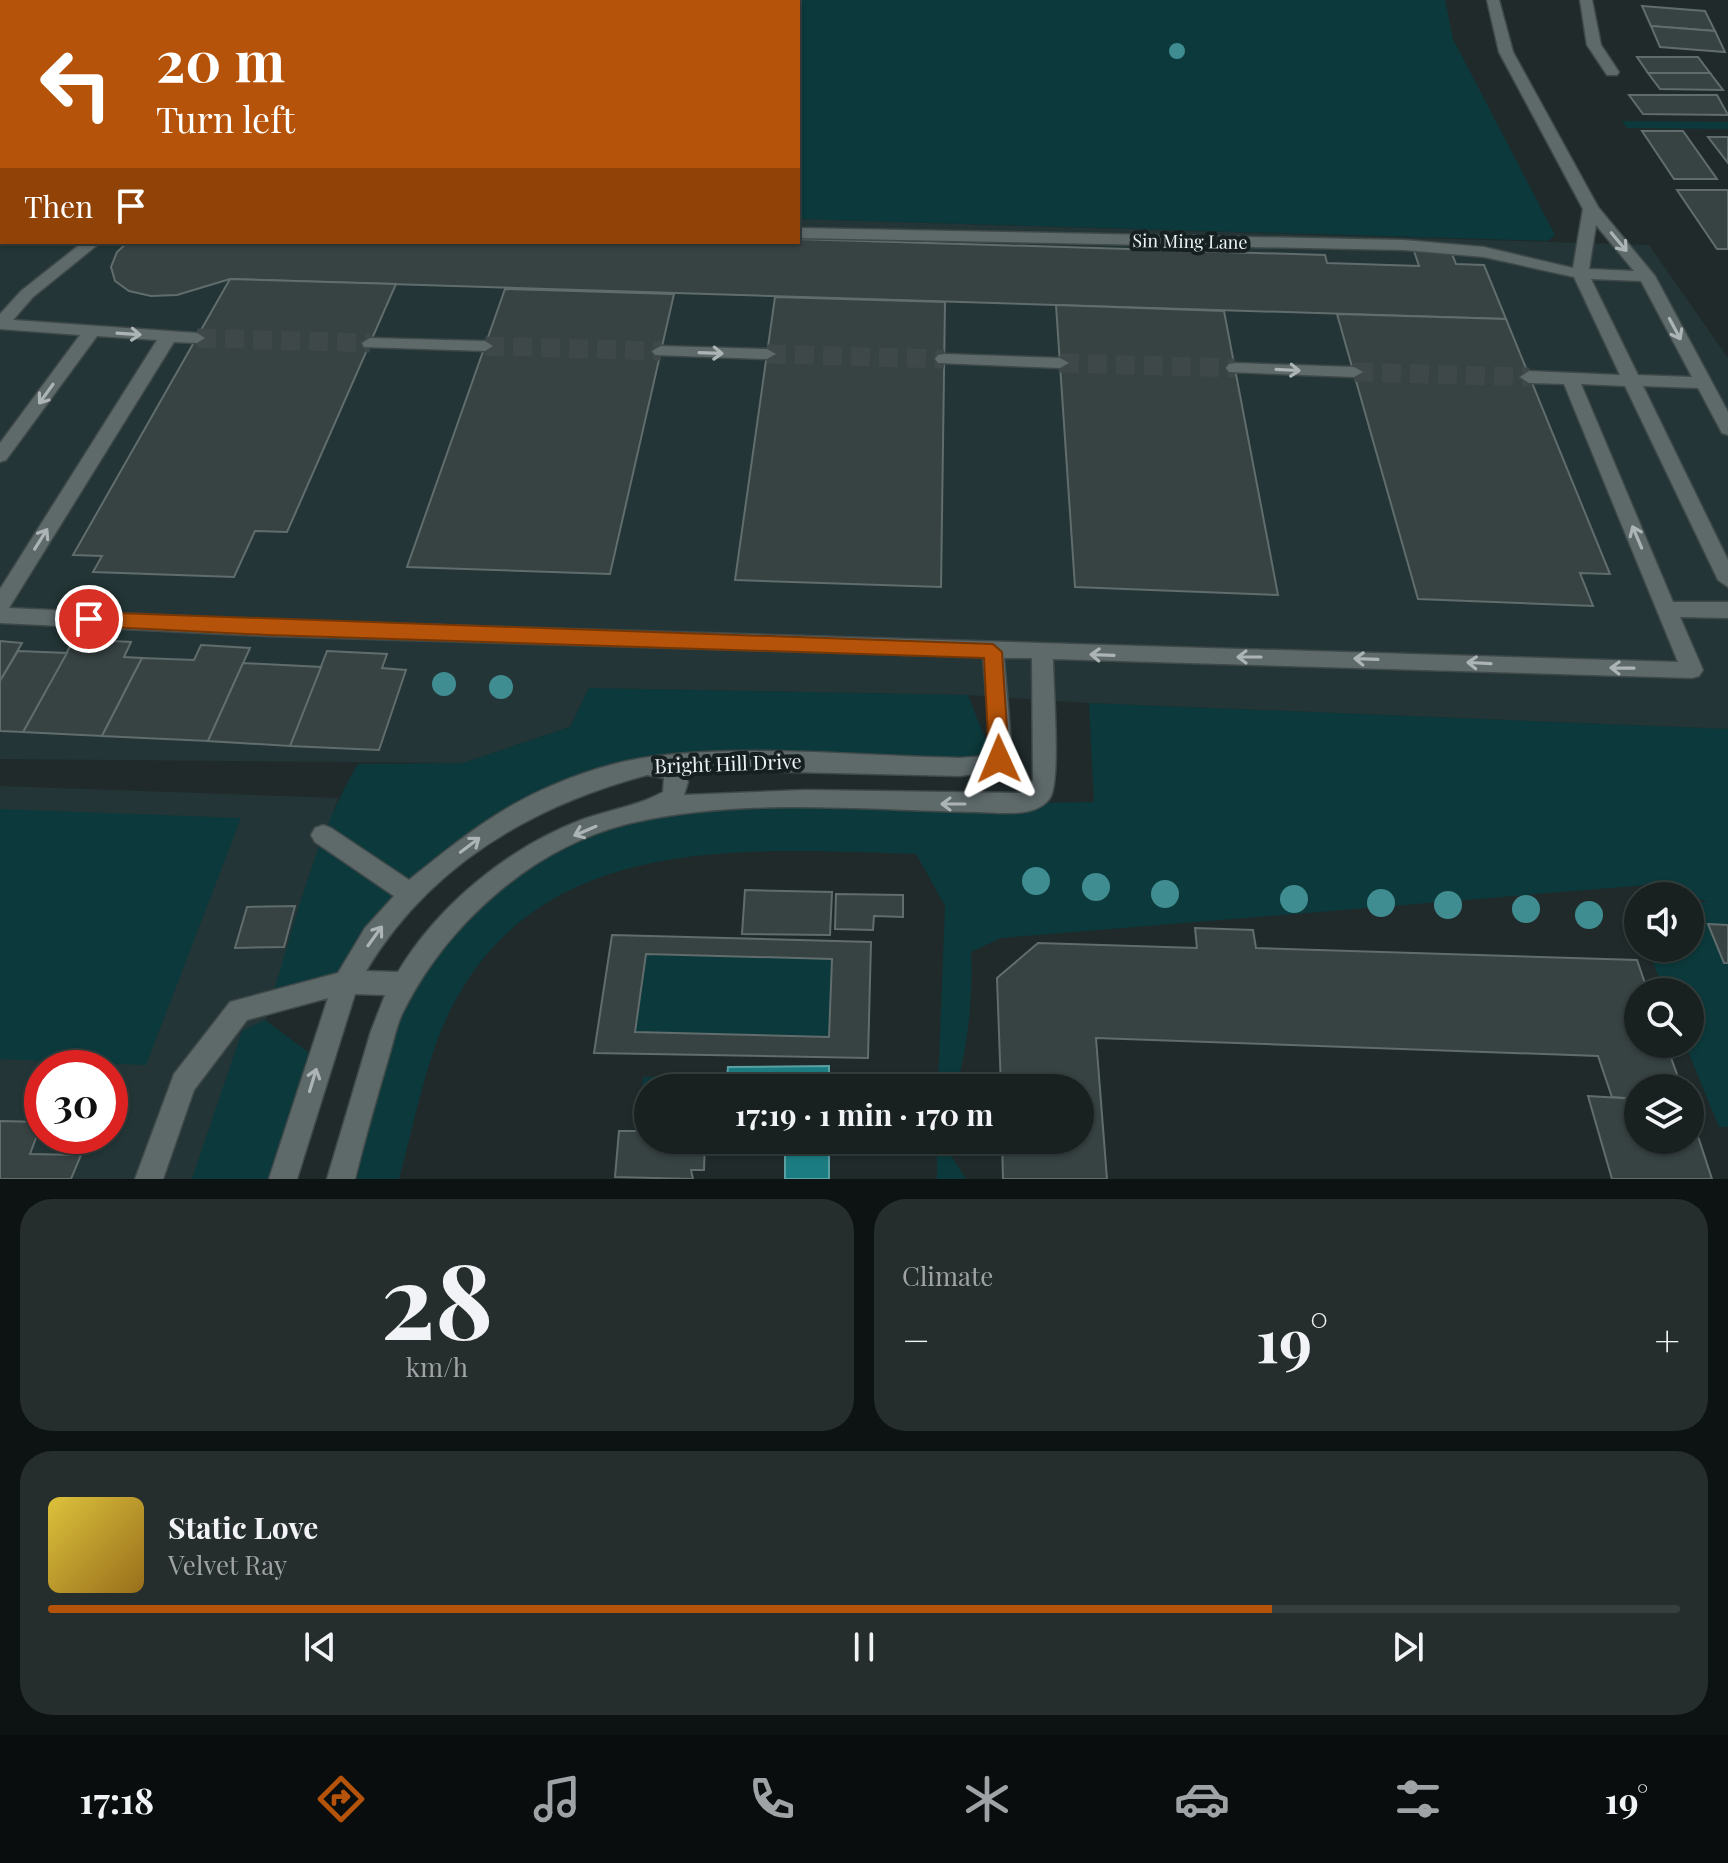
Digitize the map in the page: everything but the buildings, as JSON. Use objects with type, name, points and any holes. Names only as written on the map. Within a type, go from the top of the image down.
[{"type":"street","points":[[1493,0],[1506,52],[1591,209],[1647,276],[1728,429]]},
{"type":"street","points":[[1586,0],[1594,45],[1612,72]]},
{"type":"street","points":[[1591,209],[1580,274],[1728,580]]},
{"type":"street","name":"Sin Ming Lane","points":[[800,233],[1404,245],[1484,252],[1580,274],[1647,276]]},
{"type":"street","points":[[0,324],[27,294],[90,244]]},
{"type":"street","points":[[0,324],[197,338]]},
{"type":"street","points":[[0,456],[91,332]]},
{"type":"street","points":[[0,606],[168,337]]},
{"type":"street","points":[[370,343],[485,346]]},
{"type":"street","points":[[661,351],[767,354]]},
{"type":"street","points":[[944,359],[1060,363]]},
{"type":"street","points":[[1235,368],[1354,372]]},
{"type":"street","points":[[1529,377],[1704,383]]},
{"type":"street","points":[[0,615],[268,628],[993,652],[1692,670],[1570,378]]},
{"type":"street","points":[[1668,609],[1728,610]]},
{"type":"street","name":"Bright Hill Drive","points":[[283,1179],[346,982],[374,936],[410,894],[472,842],[527,808],[586,782],[647,766],[711,761],[960,767],[995,764],[999,759],[999,732],[993,652]]},
{"type":"street","name":"Bright Hill Drive","points":[[341,1179],[391,1008],[452,919],[497,879],[540,852],[627,815],[670,806],[737,801],[1028,802],[1041,793],[1044,779],[1042,653]]},
{"type":"street","points":[[627,815],[668,802],[675,791],[677,779],[672,770],[647,766]]},
{"type":"street","points":[[323,835],[410,894]]},
{"type":"street","points":[[149,1179],[183,1083],[239,1010],[346,982],[405,984]]},
{"type":"shaded area","points":[[800,0],[1445,0],[1453,39],[1555,235],[1548,241],[800,219]]},
{"type":"shaded area","points":[[1622,121],[1728,122],[1728,129],[1627,128]]},
{"type":"shaded area","points":[[800,219],[1649,245],[1728,358],[1728,729],[1089,703],[968,695],[590,688],[570,727],[463,763],[0,759],[0,247],[5,244],[800,244]]},
{"type":"shaded area","points":[[589,688],[968,695],[995,764],[647,766],[472,842],[346,982],[271,1000],[318,849],[358,764],[463,763],[570,727]]},
{"type":"shaded area","points":[[1089,703],[1728,729],[1728,1127],[1719,1127],[1704,1090],[1704,1074],[1697,1074],[1691,1058],[1704,1058],[1704,978],[1659,978],[1653,962],[1704,962],[1704,902],[1709,902],[1704,901],[1704,882],[1624,882],[1624,887],[1001,938],[971,952],[969,1021],[960,1074],[939,1074],[945,906],[916,854],[725,853],[662,861],[603,877],[548,902],[499,941],[459,994],[448,1015],[423,1084],[399,1179],[346,1179],[417,965],[540,853],[671,807],[1094,802]]},
{"type":"shaded area","points":[[0,786],[338,798],[214,1179],[0,1179]]},
{"type":"shaded area","points":[[0,809],[241,818],[146,1065],[128,1064],[128,1050],[24,1050],[24,1060],[0,1059]]},
{"type":"shaded area","points":[[646,954],[832,959],[829,1037],[635,1032]]},
{"type":"shaded area","points":[[265,1020],[316,1058],[280,1179],[192,1179],[242,1031]]},
{"type":"shaded area","points":[[937,1154],[951,1154],[966,1179],[937,1179]]},
{"type":"water","points":[[829,1066],[829,1074],[727,1074],[728,1067]]},
{"type":"water","points":[[785,1154],[829,1154],[829,1179],[785,1179]]},
{"type":"tunnel","points":[[197,338],[370,343]]},
{"type":"tunnel","points":[[485,346],[661,351]]},
{"type":"tunnel","points":[[767,354],[944,359]]},
{"type":"tunnel","points":[[1060,363],[1235,368]]},
{"type":"tunnel","points":[[1354,372],[1529,377]]},
{"type":"route","points":[[89,619],[268,628],[993,652],[999,759]]}]
